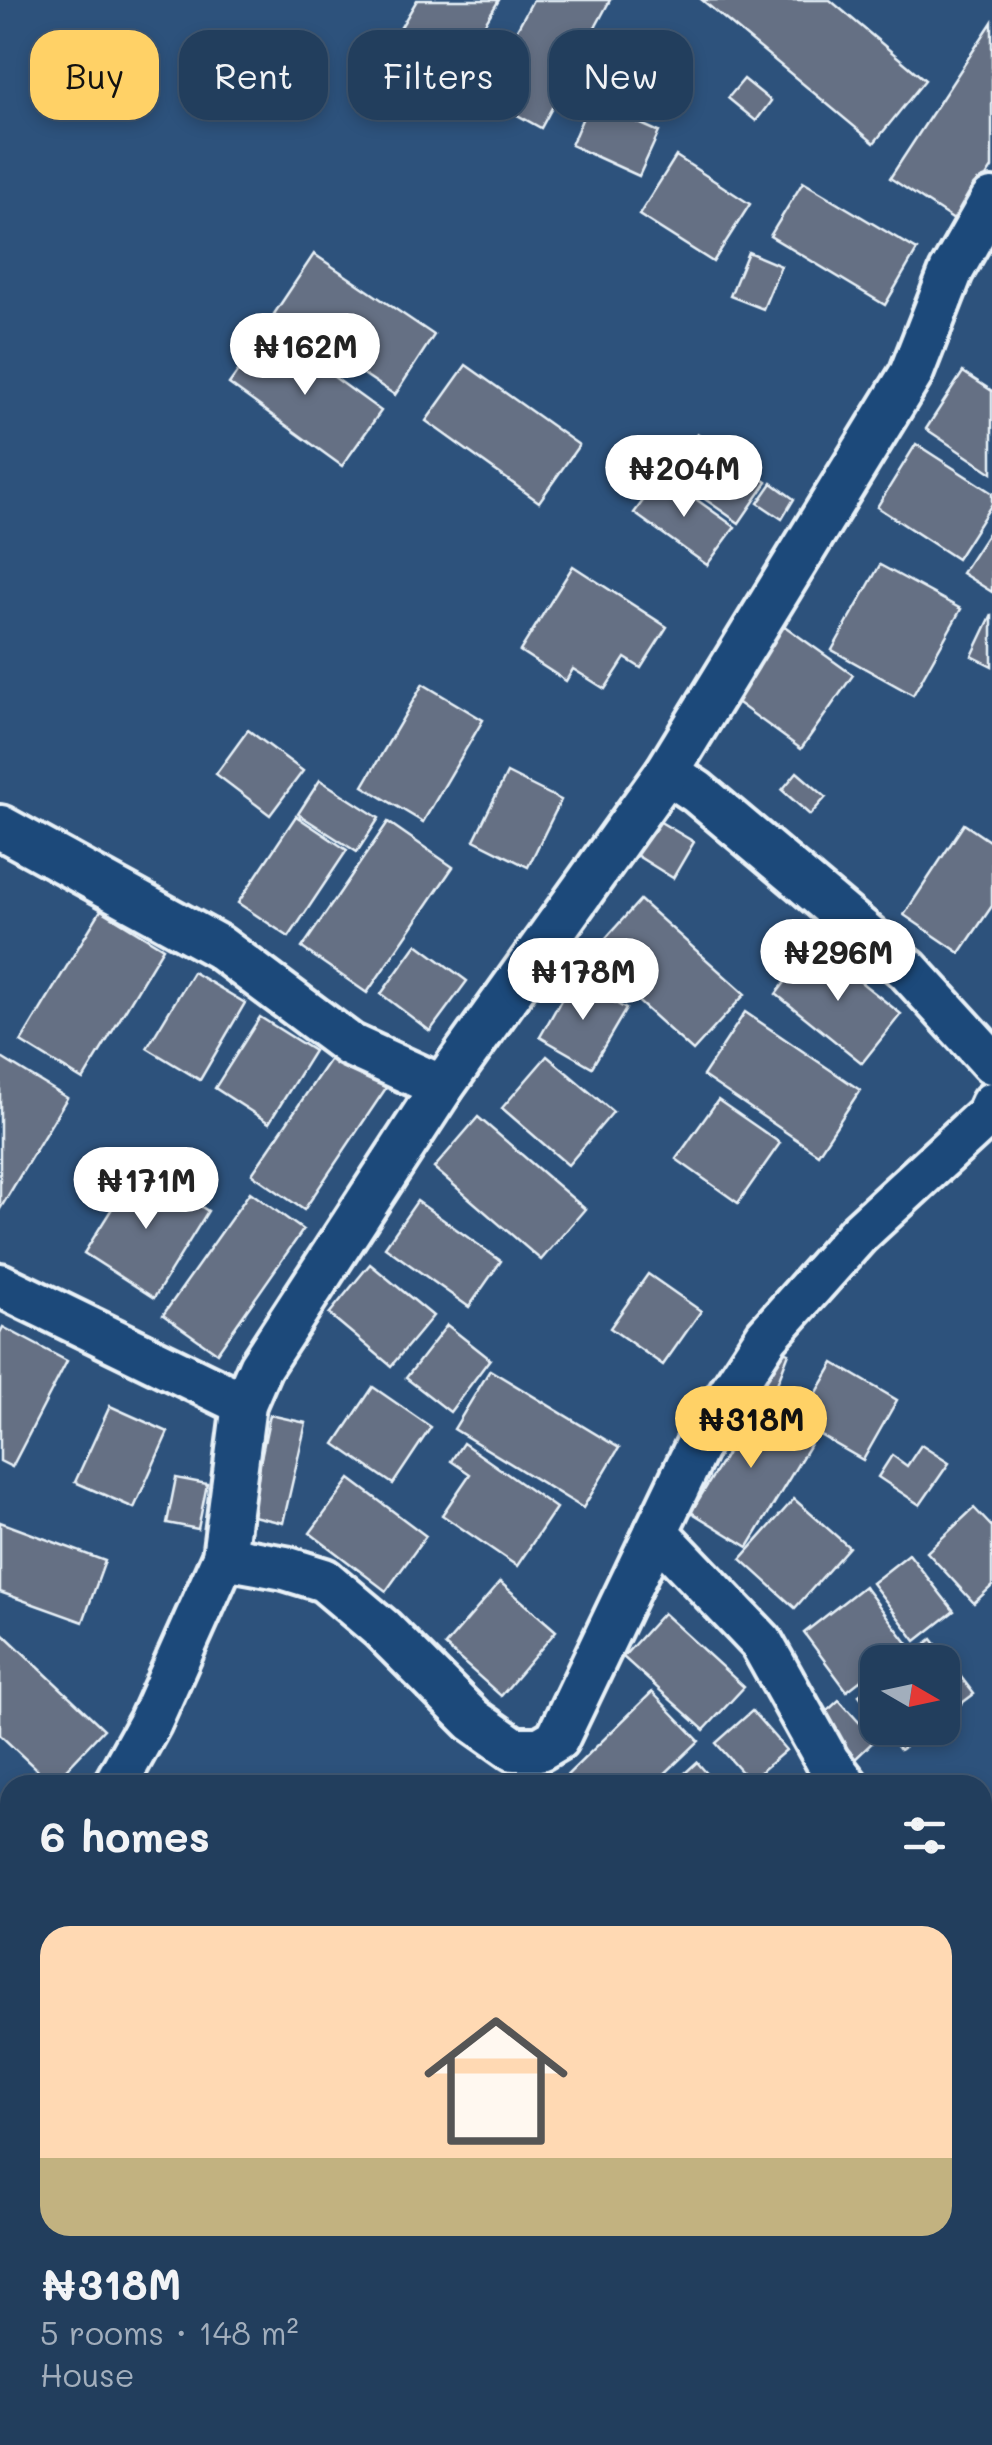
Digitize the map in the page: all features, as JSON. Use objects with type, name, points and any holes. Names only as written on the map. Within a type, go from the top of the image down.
[{"type":"street","points":[[121,1775],[150,1722],[224,1557],[244,1404],[260,1367],[442,1086],[666,772],[911,374],[951,272],[992,200]]},
{"type":"street","points":[[666,772],[697,792],[908,970],[992,1062]]},
{"type":"street","points":[[0,827],[219,947],[350,1045],[442,1086]]},
{"type":"street","points":[[224,1557],[324,1580],[382,1629],[474,1720],[514,1749],[540,1749],[557,1739],[701,1438],[767,1336],[858,1234],[988,1115],[992,1104]]},
{"type":"street","points":[[0,1285],[244,1404]]},
{"type":"street","points":[[656,1532],[761,1642],[838,1775]]},
{"type":"building","points":[[417,0],[499,0],[481,30],[399,30]]},
{"type":"building","points":[[533,0],[610,0],[594,30],[549,30],[549,113],[541,128],[526,120],[529,30],[517,30]]},
{"type":"building","points":[[702,0],[830,0],[925,80],[874,143]]},
{"type":"building","points":[[992,22],[992,168],[957,222],[890,178]]},
{"type":"building","points":[[744,79],[771,101],[756,121],[728,98]]},
{"type":"building","points":[[582,120],[632,120],[659,132],[639,176],[571,145]]},
{"type":"building","points":[[676,156],[750,204],[713,262],[639,215]]},
{"type":"building","points":[[803,182],[917,250],[885,305],[770,236]]},
{"type":"building","points":[[748,252],[781,266],[763,309],[730,296]]},
{"type":"building","points":[[314,254],[434,335],[395,395],[274,314]]},
{"type":"building","points":[[268,329],[381,411],[342,466],[229,384]]},
{"type":"building","points":[[466,365],[579,445],[539,502],[426,421]]},
{"type":"building","points":[[963,372],[992,391],[992,473],[926,429]]},
{"type":"building","points":[[697,434],[767,482],[739,523],[669,474]]},
{"type":"building","points":[[916,444],[992,493],[992,504],[957,559],[877,507]]},
{"type":"building","points":[[662,475],[735,527],[707,565],[634,513]]},
{"type":"building","points":[[772,483],[794,499],[782,519],[758,503]]},
{"type":"building","points":[[992,527],[992,592],[962,573]]},
{"type":"building","points":[[880,565],[961,609],[913,695],[832,650]]},
{"type":"building","points":[[573,566],[667,627],[641,668],[625,658],[605,689],[573,669],[566,681],[520,651]]},
{"type":"building","points":[[992,614],[992,666],[972,656]]},
{"type":"building","points":[[783,625],[853,675],[801,749],[731,698]]},
{"type":"building","points":[[423,684],[483,720],[423,822],[363,786]]},
{"type":"building","points":[[248,730],[303,771],[270,815],[216,774]]},
{"type":"building","points":[[797,772],[826,797],[810,815],[782,790]]},
{"type":"building","points":[[507,773],[561,800],[528,867],[474,840]]},
{"type":"building","points":[[320,780],[379,818],[357,852],[298,814]]},
{"type":"building","points":[[296,816],[347,850],[289,937],[238,903]]},
{"type":"building","points":[[657,820],[694,842],[673,878],[636,855]]},
{"type":"building","points":[[388,822],[453,867],[367,993],[302,948]]},
{"type":"building","points":[[964,824],[992,843],[992,906],[960,953],[904,915]]},
{"type":"building","points":[[640,900],[745,994],[693,1051],[589,957]]},
{"type":"building","points":[[101,910],[163,948],[83,1080],[21,1042]]},
{"type":"building","points":[[417,944],[467,981],[430,1031],[381,994]]},
{"type":"building","points":[[814,945],[901,1014],[862,1063],[776,994]]},
{"type":"building","points":[[193,972],[245,1003],[200,1080],[147,1048]]},
{"type":"building","points":[[573,979],[626,1009],[592,1067],[540,1037]]},
{"type":"building","points":[[745,1012],[860,1090],[818,1154],[703,1076]]},
{"type":"building","points":[[260,1017],[314,1051],[269,1123],[215,1088]]},
{"type":"building","points":[[336,1050],[388,1085],[304,1210],[252,1174]]},
{"type":"building","points":[[547,1056],[613,1112],[568,1165],[502,1108]]},
{"type":"building","points":[[0,1057],[67,1098],[0,1209]]},
{"type":"building","points":[[718,1100],[780,1143],[738,1203],[676,1159]]},
{"type":"building","points":[[478,1117],[585,1209],[541,1260],[434,1168]]},
{"type":"building","points":[[138,1167],[208,1211],[154,1298],[84,1253]]},
{"type":"building","points":[[250,1192],[303,1230],[217,1353],[163,1315]]},
{"type":"building","points":[[417,1201],[501,1261],[469,1307],[385,1247]]},
{"type":"building","points":[[370,1264],[433,1316],[391,1366],[329,1314]]},
{"type":"building","points":[[648,1274],[701,1311],[663,1365],[610,1328]]},
{"type":"building","points":[[447,1325],[490,1359],[450,1412],[406,1378]]},
{"type":"building","points":[[3,1327],[67,1361],[12,1467],[0,1461]]},
{"type":"building","points":[[764,1344],[789,1353],[775,1389],[751,1380]]},
{"type":"building","points":[[834,1363],[897,1400],[863,1460],[799,1423]]},
{"type":"building","points":[[490,1370],[619,1448],[583,1508],[454,1429]]},
{"type":"building","points":[[373,1387],[431,1427],[393,1484],[335,1444]]},
{"type":"building","points":[[765,1405],[815,1436],[748,1547],[691,1512],[727,1453],[708,1441],[728,1410],[753,1425]]},
{"type":"building","points":[[110,1406],[168,1432],[134,1508],[75,1482]]},
{"type":"building","points":[[270,1415],[306,1423],[283,1523],[249,1515]]},
{"type":"building","points":[[463,1443],[556,1508],[517,1566],[442,1515],[470,1474],[451,1461]]},
{"type":"building","points":[[921,1445],[949,1463],[920,1505],[878,1477],[892,1455],[907,1466]]},
{"type":"building","points":[[176,1478],[207,1484],[198,1529],[167,1523]]},
{"type":"building","points":[[350,1479],[426,1536],[386,1591],[310,1533]]},
{"type":"building","points":[[794,1499],[849,1547],[795,1608],[741,1559]]},
{"type":"building","points":[[974,1508],[992,1527],[992,1586],[974,1603],[927,1552]]},
{"type":"building","points":[[0,1522],[105,1561],[83,1622],[0,1592]]},
{"type":"building","points":[[909,1554],[954,1611],[916,1641],[872,1583]]},
{"type":"building","points":[[500,1582],[556,1631],[501,1696],[445,1646]]},
{"type":"building","points":[[864,1586],[908,1644],[860,1645],[860,1681],[847,1691],[804,1633]]},
{"type":"building","points":[[663,1613],[744,1687],[704,1730],[623,1657]]},
{"type":"building","points":[[0,1631],[104,1729],[61,1775],[42,1775],[0,1735]]},
{"type":"building","points":[[960,1676],[974,1694],[960,1704]]},
{"type":"building","points":[[652,1692],[699,1741],[663,1775],[567,1775]]},
{"type":"building","points":[[839,1700],[860,1723],[860,1745],[870,1745],[850,1764],[813,1724]]},
{"type":"building","points":[[752,1711],[786,1750],[757,1775],[745,1775],[716,1743]]},
{"type":"building","points":[[697,1762],[708,1775],[683,1775]]}]
